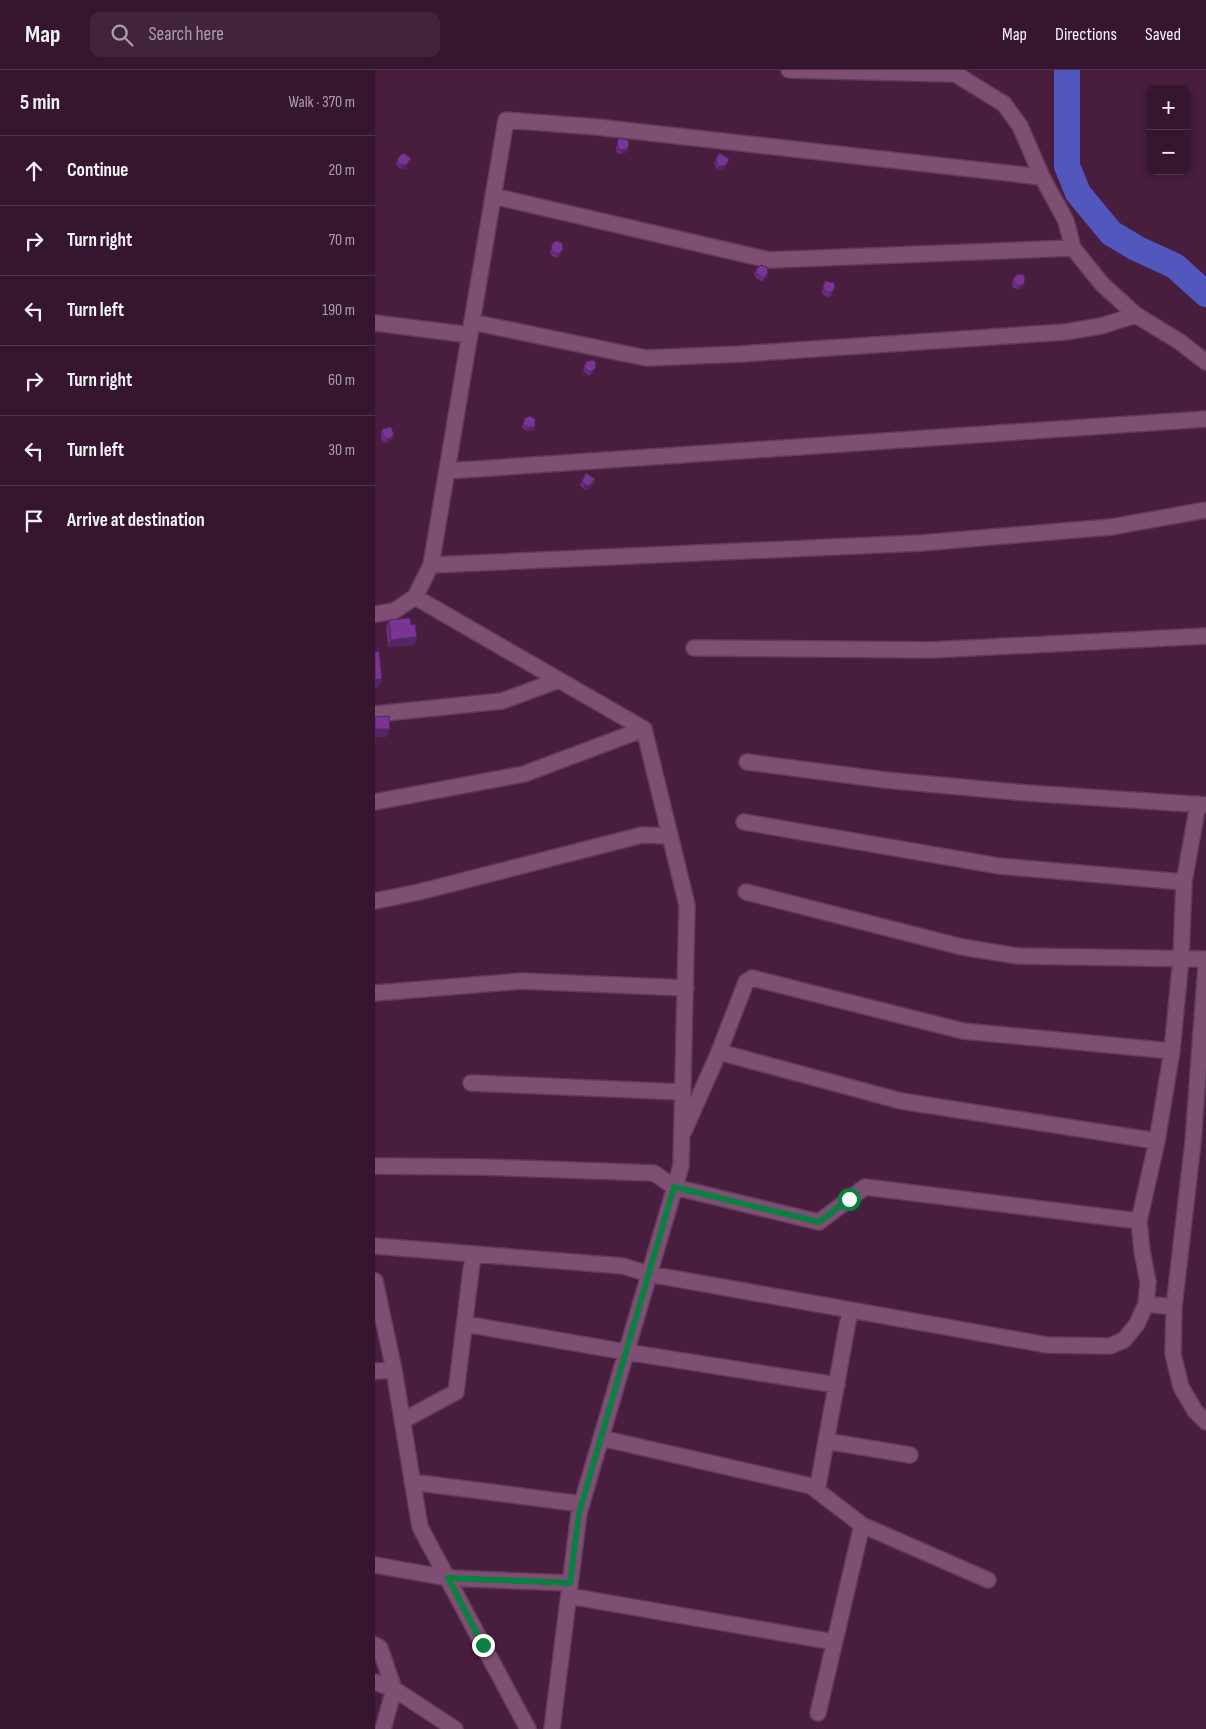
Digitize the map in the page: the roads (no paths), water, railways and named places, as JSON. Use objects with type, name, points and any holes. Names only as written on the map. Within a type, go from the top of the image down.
[{"type":"street","points":[[789,70],[951,72],[1004,104],[1020,126],[1042,177],[1066,221],[1073,248],[1102,284],[1136,315],[1180,342],[1206,362]]},
{"type":"street","points":[[375,614],[394,611],[415,597],[431,566],[505,120],[597,127],[1042,177]]},
{"type":"street","points":[[493,196],[769,260],[1073,248]]},
{"type":"street","points":[[375,323],[471,328],[646,358],[740,354],[1065,332],[1101,326],[1136,315]]},
{"type":"street","points":[[447,471],[1206,419]]},
{"type":"street","points":[[431,566],[921,543],[1111,527],[1206,510]]},
{"type":"street","points":[[415,597],[644,729],[687,905],[680,1140],[681,1166],[582,1504],[552,1729]]},
{"type":"street","points":[[694,648],[931,650],[1206,636]]},
{"type":"street","points":[[375,714],[502,701],[559,680]]},
{"type":"street","points":[[375,802],[524,774],[644,729]]},
{"type":"street","points":[[375,1246],[623,1266],[649,1274],[1047,1345],[1110,1346],[1124,1340],[1137,1324],[1146,1304],[1148,1282],[1142,1252],[1139,1221],[1157,1141],[1172,1051],[1181,958],[1184,882],[1202,805],[885,780],[747,762]]},
{"type":"street","points":[[745,822],[999,866],[1184,882]]},
{"type":"street","points":[[375,901],[419,892],[643,835],[670,836]]},
{"type":"street","points":[[746,892],[962,948],[1018,956],[1206,958]]},
{"type":"street","points":[[1206,966],[1193,1142],[1174,1307],[1173,1354],[1181,1387],[1195,1411],[1206,1422]]},
{"type":"street","points":[[680,1140],[719,1052],[746,982],[751,978],[963,1031],[1172,1051]]},
{"type":"street","points":[[375,993],[522,981],[685,988]]},
{"type":"street","points":[[719,1052],[901,1101],[1157,1141]]},
{"type":"street","points":[[471,1083],[682,1092]]},
{"type":"street","points":[[375,1166],[492,1167],[654,1173],[674,1187],[819,1222],[865,1187],[1139,1221]]},
{"type":"street","points":[[402,1421],[457,1392],[473,1254]]},
{"type":"street","points":[[375,1286],[394,1370],[420,1527],[528,1729]]},
{"type":"street","points":[[1146,1304],[1174,1307]]},
{"type":"street","points":[[817,1491],[850,1310]]},
{"type":"street","points":[[465,1324],[626,1352],[837,1385]]},
{"type":"street","points":[[375,1371],[394,1370]]},
{"type":"street","points":[[601,1438],[811,1486],[862,1525],[988,1580]]},
{"type":"street","points":[[826,1441],[910,1455]]},
{"type":"street","points":[[413,1482],[582,1504]]},
{"type":"street","points":[[818,1713],[862,1525]]},
{"type":"street","points":[[375,1566],[448,1578],[570,1590],[834,1642]]},
{"type":"street","points":[[375,1645],[379,1648],[395,1690],[383,1729]]},
{"type":"street","points":[[375,1682],[395,1690],[455,1729]]},
{"type":"waterway","points":[[1067,70],[1067,166],[1078,193],[1111,233],[1136,248],[1175,266],[1206,294]]}]
